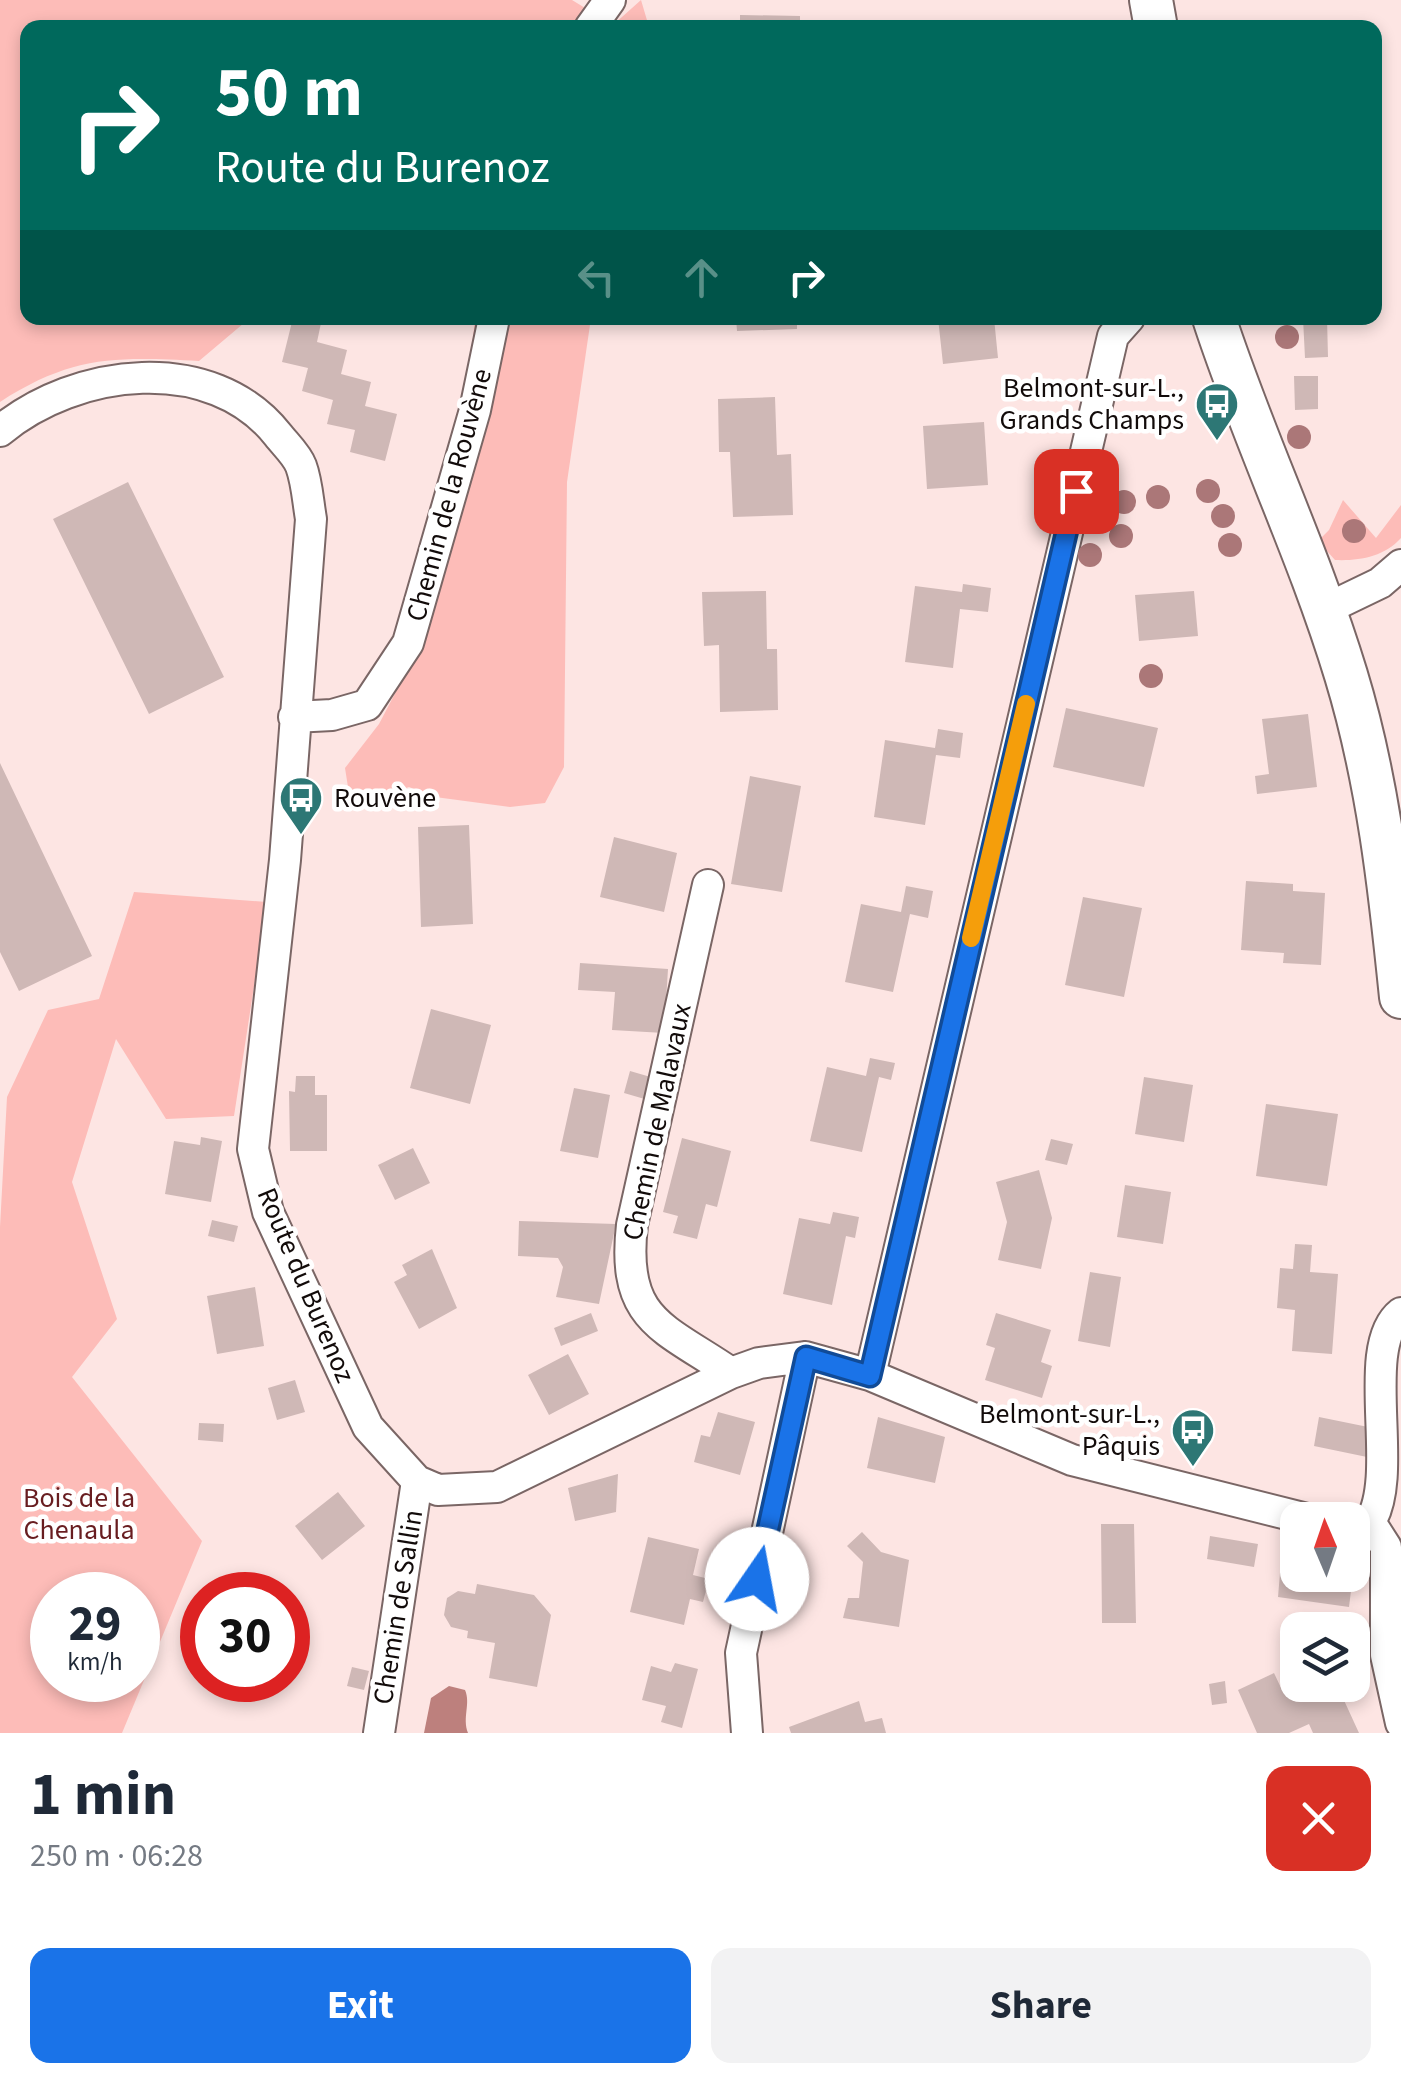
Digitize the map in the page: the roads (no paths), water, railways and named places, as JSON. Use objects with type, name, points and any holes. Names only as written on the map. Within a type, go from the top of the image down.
[{"type":"street","name":"Chemin de la Rouvène","points":[[294,717],[332,716],[367,706],[408,642],[475,410],[493,325]]},
{"type":"street","points":[[870,1376],[1113,336],[1123,325]]},
{"type":"street","points":[[1216,325],[1246,417],[1324,610],[1368,762],[1387,860],[1401,997]]},
{"type":"street","name":"Route du Burenoz","points":[[0,430],[20,414],[80,386],[132,377],[231,393],[269,424],[300,464],[311,519],[285,860],[254,1149],[268,1212],[368,1427],[417,1480]]},
{"type":"street","points":[[1324,610],[1380,583],[1401,565]]},
{"type":"street","name":"Chemin de Malavaux","points":[[708,885],[632,1225],[628,1261],[639,1302],[664,1332],[731,1373]]},
{"type":"street","points":[[1370,1519],[1382,1512],[1390,1482],[1394,1412],[1384,1340],[1389,1324],[1401,1314]]},
{"type":"street","points":[[747,1733],[741,1653],[806,1357]]},
{"type":"street","points":[[417,1480],[438,1490],[497,1487],[731,1373],[760,1363],[806,1357],[870,1376],[1072,1460],[1280,1512]]},
{"type":"street","name":"Chemin de Sallin","points":[[378,1733],[417,1480]]},
{"type":"street","points":[[1370,1533],[1386,1548],[1386,1655],[1401,1723]]},
{"type":"place","name":"Belmont-sur-L., Grands Champs","points":[[1217,442]]},
{"type":"place","name":"Rouvène","points":[[301,836]]},
{"type":"place","name":"Belmont-sur-L., Pâquis","points":[[1193,1468]]},
{"type":"park label","name":"Bois de la Chenaula","points":[[79,1514]]}]
